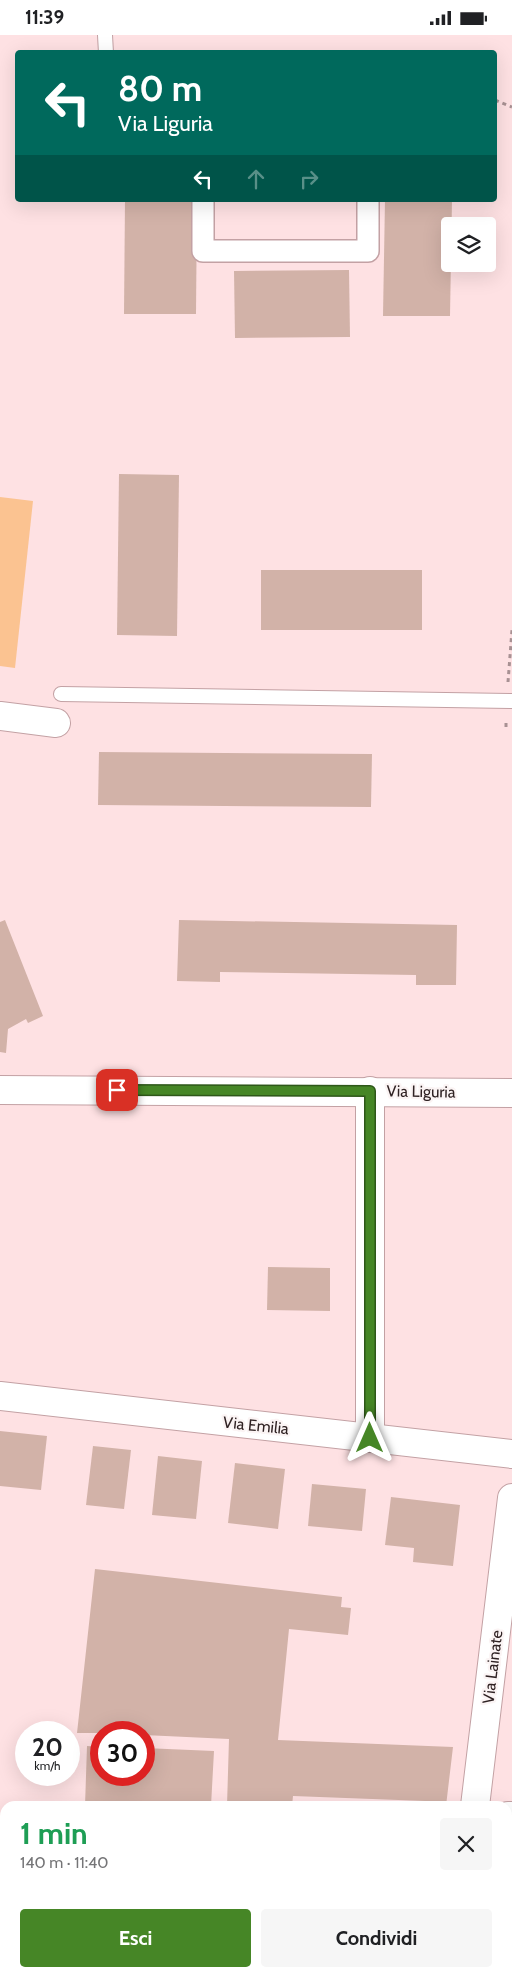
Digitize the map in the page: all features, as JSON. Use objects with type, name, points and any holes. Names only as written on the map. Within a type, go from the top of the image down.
[{"type":"street","points":[[203,202],[203,251],[368,251],[368,202]]},
{"type":"street","points":[[0,716],[56,723]]},
{"type":"street","name":"Via Liguria","points":[[0,1090],[512,1093]]},
{"type":"street","points":[[370,1091],[370,1438]]},
{"type":"street","name":"Via Emilia","points":[[0,1396],[512,1454]]},
{"type":"street","name":"Via Lainate","points":[[476,1801],[512,1498]]},
{"type":"lane","points":[[105,35],[106,50]]},
{"type":"lane","points":[[61,694],[512,701]]},
{"type":"path","points":[[497,101],[512,107]]},
{"type":"shaded area","points":[[0,497],[33,501],[15,668],[0,666]]},
{"type":"building","points":[[125,202],[197,202],[196,314],[124,314]]},
{"type":"building","points":[[385,202],[452,202],[452,217],[441,217],[441,272],[451,272],[450,316],[383,316]]},
{"type":"building","points":[[349,270],[350,337],[235,338],[234,271]]},
{"type":"building","points":[[119,474],[179,475],[177,636],[117,635]]},
{"type":"building","points":[[261,570],[422,570],[422,630],[261,630]]},
{"type":"building","points":[[99,752],[372,754],[371,807],[98,805]]},
{"type":"building","points":[[5,920],[43,1016],[28,1023],[26,1019],[8,1029],[6,1053],[0,1052],[0,922]]},
{"type":"building","points":[[179,920],[457,925],[456,985],[416,985],[416,975],[220,972],[220,982],[177,981]]},
{"type":"building","points":[[268,1267],[330,1268],[330,1311],[267,1310]]},
{"type":"building","points":[[0,1431],[47,1436],[41,1490],[0,1486]]},
{"type":"building","points":[[93,1446],[131,1450],[124,1509],[86,1505]]},
{"type":"building","points":[[158,1456],[202,1461],[196,1519],[152,1515]]},
{"type":"building","points":[[235,1463],[285,1469],[278,1529],[228,1523]]},
{"type":"building","points":[[312,1484],[366,1489],[362,1531],[308,1526]]},
{"type":"building","points":[[391,1497],[460,1505],[453,1566],[413,1562],[414,1548],[385,1545]]},
{"type":"building","points":[[95,1569],[342,1597],[341,1607],[351,1608],[348,1635],[289,1629],[278,1740],[453,1747],[447,1801],[293,1796],[292,1801],[227,1801],[229,1739],[155,1736],[155,1721],[90,1721],[90,1733],[80,1733],[80,1721],[78,1721]]},
{"type":"building","points":[[87,1746],[90,1746],[90,1786],[155,1786],[155,1748],[214,1751],[211,1801],[85,1801]]},
{"type":"route","points":[[117,1090],[370,1091],[370,1438]]}]
